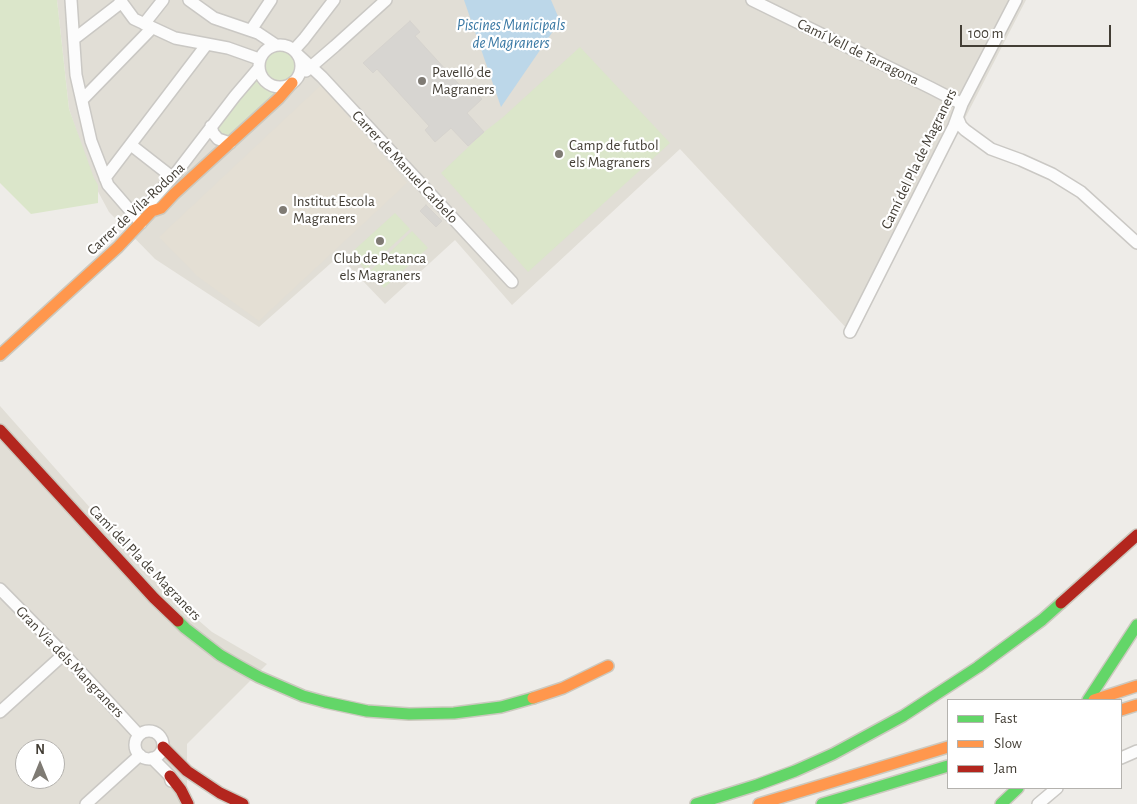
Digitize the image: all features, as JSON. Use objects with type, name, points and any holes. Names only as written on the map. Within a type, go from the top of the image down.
[{"type":"main road","name":"Carrer de Vila-Rodona","points":[[0,355],[118,247],[152,212],[161,208],[284,94],[293,82]]},
{"type":"main road","name":"Camí del Pla de Magraners","points":[[0,430],[148,592],[185,628],[220,655],[259,677],[295,693],[324,702],[367,711],[409,714],[454,713],[501,707],[526,701],[563,688],[608,666]]},
{"type":"main road","points":[[696,804],[772,780],[809,765],[903,716],[1008,646],[1042,620],[1137,535]]},
{"type":"main road","points":[[1089,699],[1137,625]]},
{"type":"main road","points":[[1097,699],[1137,686]]},
{"type":"main road","points":[[1122,710],[1137,705]]},
{"type":"main road","points":[[759,804],[947,747]]},
{"type":"main road","points":[[158,753],[220,793],[243,804]]},
{"type":"main road","points":[[822,804],[947,766]]},
{"type":"main road","points":[[170,776],[181,790],[188,804]]},
{"type":"main road","points":[[1001,804],[1017,789]]},
{"type":"street","points":[[71,0],[76,75],[91,141],[108,185],[141,223]]},
{"type":"street","points":[[82,100],[148,26],[163,0]]},
{"type":"street","points":[[190,0],[214,18],[251,30],[276,45]]},
{"type":"street","points":[[296,52],[304,38],[334,0]]},
{"type":"street","name":"Carrer de Vila-Rodona","points":[[293,82],[386,0]]},
{"type":"street","name":"Camí Vell de Tarragona","points":[[752,0],[770,3],[962,104]]},
{"type":"street","name":"Camí del Pla de Magraners","points":[[850,332],[958,118],[962,104],[1016,0]]},
{"type":"street","points":[[74,39],[121,1],[134,19],[174,38],[228,48],[246,54],[259,64],[262,78],[273,86],[283,87],[293,82],[298,76],[301,67],[299,58],[296,52],[286,45],[276,45],[264,51],[259,64],[172,177],[151,201],[152,212]]},
{"type":"street","points":[[251,30],[270,2]]},
{"type":"street","points":[[105,178],[207,44]]},
{"type":"street","name":"Carrer de Manuel Carbelo","points":[[296,52],[322,77],[512,282]]},
{"type":"street","points":[[958,118],[960,126],[991,150],[1021,160],[1052,174],[1081,192],[1137,243]]},
{"type":"street","points":[[211,126],[213,133],[218,139],[230,143]]},
{"type":"street","points":[[131,145],[172,177]]},
{"type":"street","name":"Gran Via dels Mangraners","points":[[0,589],[64,654],[139,735]]},
{"type":"street","points":[[0,712],[64,654]]},
{"type":"street","points":[[158,753],[146,758],[140,755],[135,745],[139,735],[143,732],[153,731],[161,737],[158,753],[170,776],[178,804]]},
{"type":"street","points":[[1122,758],[1137,751]]},
{"type":"street","points":[[158,753],[195,786],[224,804]]},
{"type":"street","points":[[86,804],[140,755]]},
{"type":"street","points":[[1038,804],[1056,789]]},
{"type":"shaded area","points":[[57,0],[1026,0],[961,126],[850,332],[680,149],[512,305],[455,240],[385,304],[339,256],[259,327],[155,259],[109,212],[95,186],[69,109]]},
{"type":"shaded area","name":"Institut Escola Magraners","points":[[321,85],[407,183],[259,321],[197,276],[159,237]]},
{"type":"shaded area","points":[[0,406],[168,594],[212,632],[267,664],[187,744],[187,804],[0,804]]},
{"type":"green space","points":[[0,0],[57,0],[69,109],[98,185],[98,203],[31,214],[0,183]]},
{"type":"green space","name":"Camp de futbol els Magraners","points":[[580,47],[670,143],[528,272],[441,173]]},
{"type":"green space","points":[[280,50],[286,51],[291,55],[295,60],[295,72],[291,77],[286,81],[280,82],[274,81],[269,77],[265,72],[264,66],[265,60],[269,55],[274,51]]},
{"type":"green space","points":[[255,79],[260,86],[277,93],[230,137],[219,134],[217,128]]},
{"type":"green space","name":"Club de Petanca els Magraners","points":[[395,213],[410,229],[366,270],[351,253]]},
{"type":"green space","name":"Club de Petanca els Magraners","points":[[412,231],[428,248],[384,288],[369,272]]},
{"type":"water","name":"Piscines Municipals de Magraners","points":[[464,0],[551,0],[560,21],[501,107]]},
{"type":"building","name":"Pavelló de Magraners","points":[[410,21],[420,32],[415,36],[467,93],[472,88],[482,99],[467,113],[484,132],[468,146],[451,128],[435,142],[425,130],[429,126],[377,69],[373,73],[363,63]]},
{"type":"building","points":[[426,205],[442,221],[436,227],[420,211]]},
{"type":"traffic: fast","points":[[696,804],[795,771],[833,754],[903,716],[978,667],[1042,620],[1061,603]]},
{"type":"traffic: fast","points":[[178,621],[220,655],[239,666],[303,696],[325,702],[367,711],[409,714],[454,713],[501,707],[533,698]]},
{"type":"traffic: fast","points":[[1089,699],[1137,625]]},
{"type":"traffic: fast","points":[[822,804],[947,766]]},
{"type":"traffic: fast","points":[[1001,804],[1017,789]]},
{"type":"traffic: slow","points":[[0,355],[118,247],[152,211],[161,208],[279,98],[292,83]]},
{"type":"traffic: slow","points":[[533,698],[563,688],[608,666]]},
{"type":"traffic: slow","points":[[1097,699],[1137,686]]},
{"type":"traffic: slow","points":[[1122,710],[1137,705]]},
{"type":"traffic: slow","points":[[759,804],[947,747]]},
{"type":"traffic: jam","points":[[0,430],[154,598],[178,621]]},
{"type":"traffic: jam","points":[[1061,603],[1137,535]]},
{"type":"traffic: jam","points":[[163,747],[187,771],[220,793],[243,804]]},
{"type":"traffic: jam","points":[[170,776],[181,790],[188,804]]},
{"type":"place","name":"Pavelló de Magraners","points":[[422,81]]},
{"type":"place","name":"Camp de futbol els Magraners","points":[[559,154]]},
{"type":"place","name":"Institut Escola Magraners","points":[[283,210]]},
{"type":"place","name":"Club de Petanca els Magraners","points":[[380,241]]}]
